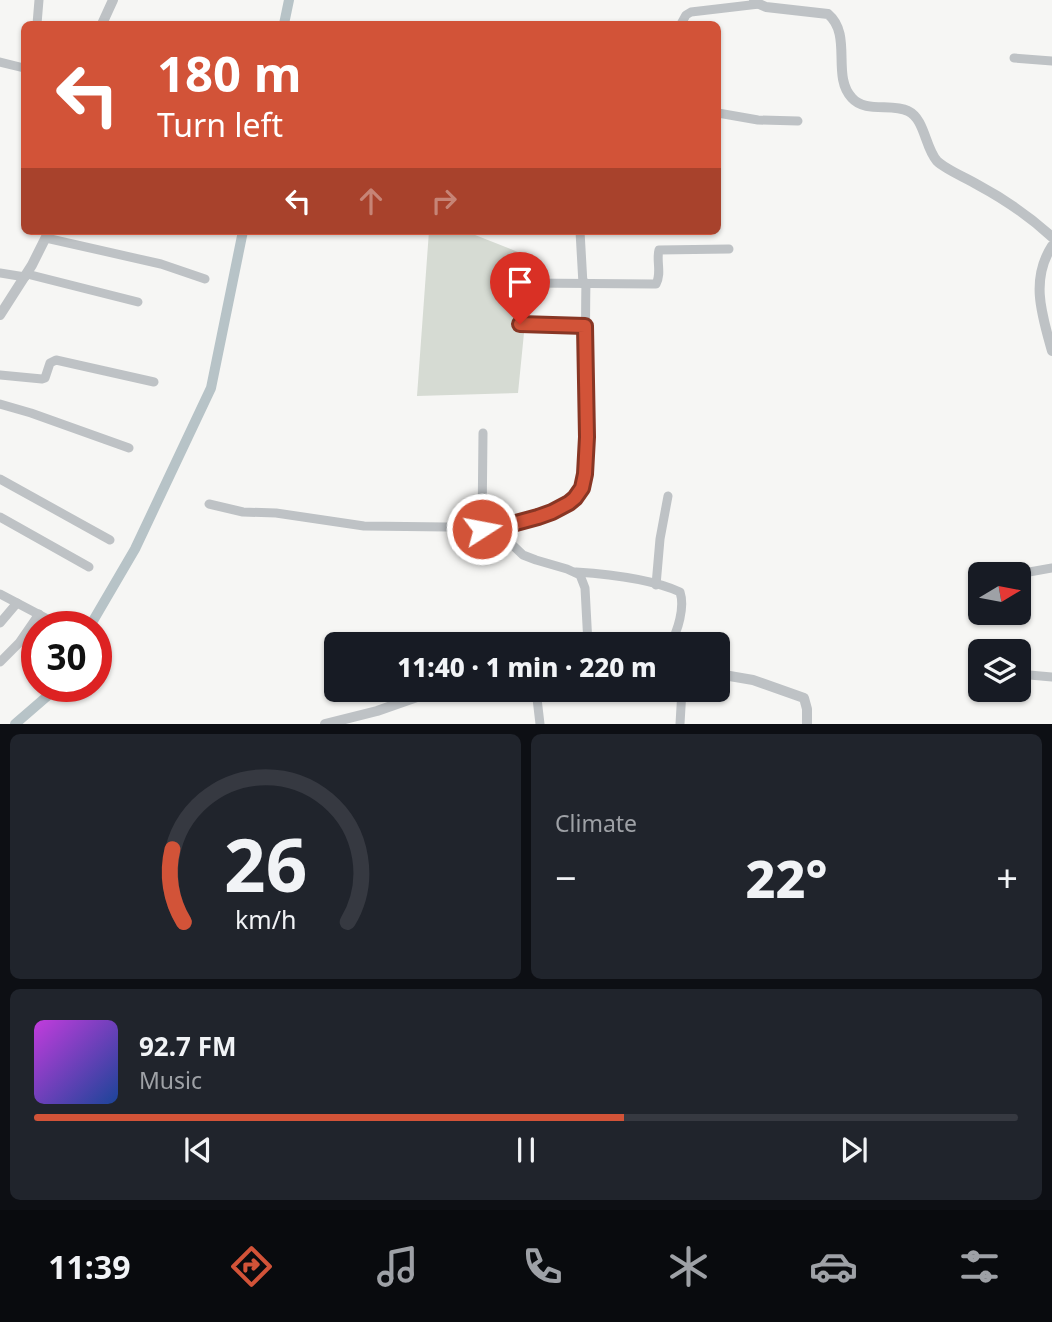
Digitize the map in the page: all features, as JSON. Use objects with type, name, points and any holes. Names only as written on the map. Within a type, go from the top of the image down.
[{"type":"street","points":[[37,21],[39,0]]},
{"type":"street","points":[[103,21],[113,0]]},
{"type":"street","points":[[683,21],[691,12],[757,2],[766,7],[828,13],[838,26],[844,81],[852,99],[864,105],[908,111],[918,120],[937,160],[1013,205],[1052,237]]},
{"type":"street","points":[[1014,58],[1052,61]]},
{"type":"street","points":[[0,62],[21,67]]},
{"type":"street","points":[[721,114],[758,120],[798,121]]},
{"type":"street","points":[[0,315],[26,276],[48,235],[161,264],[205,279]]},
{"type":"street","points":[[486,530],[552,512],[569,503],[582,488],[587,437],[580,235]]},
{"type":"street","points":[[1052,246],[1040,271],[1040,285],[1042,313],[1052,351]]},
{"type":"street","points":[[526,283],[656,284],[659,279],[659,250],[729,249]]},
{"type":"street","points":[[0,273],[26,276],[138,302]]},
{"type":"street","points":[[520,324],[585,326]]},
{"type":"street","points":[[0,375],[46,378],[50,363],[56,360],[154,382]]},
{"type":"street","points":[[0,404],[31,412],[129,448]]},
{"type":"street","points":[[483,433],[486,530]]},
{"type":"street","points":[[0,479],[110,540]]},
{"type":"street","points":[[656,585],[668,496]]},
{"type":"street","points":[[209,503],[243,512],[276,513],[364,526],[447,527],[500,533],[523,555],[536,560],[576,572],[620,576],[677,591],[681,595],[675,632]]},
{"type":"street","points":[[0,517],[89,567]]},
{"type":"street","points":[[1031,572],[1052,568]]},
{"type":"street","points":[[576,572],[585,588],[587,632]]},
{"type":"street","points":[[0,594],[32,611]]},
{"type":"street","points":[[0,623],[17,603]]},
{"type":"street","points":[[0,662],[21,640]]},
{"type":"street","points":[[1031,675],[1052,677]]},
{"type":"street","points":[[730,676],[753,680],[804,698],[807,723]]},
{"type":"street","points":[[325,723],[403,702]]},
{"type":"street","points":[[537,702],[540,723]]},
{"type":"street","points":[[680,723],[681,702]]},
{"type":"shaded area","points":[[429,235],[475,235],[533,258],[530,299],[518,300],[515,319],[525,323],[518,393],[417,396]]},
{"type":"waterway","points":[[285,21],[289,0]]},
{"type":"waterway","points":[[99,611],[135,549],[211,388],[242,235]]},
{"type":"waterway","points":[[15,724],[40,702]]},
{"type":"route","points":[[482,529],[490,530],[538,517],[569,503],[582,488],[585,474],[585,326],[520,324]]}]
